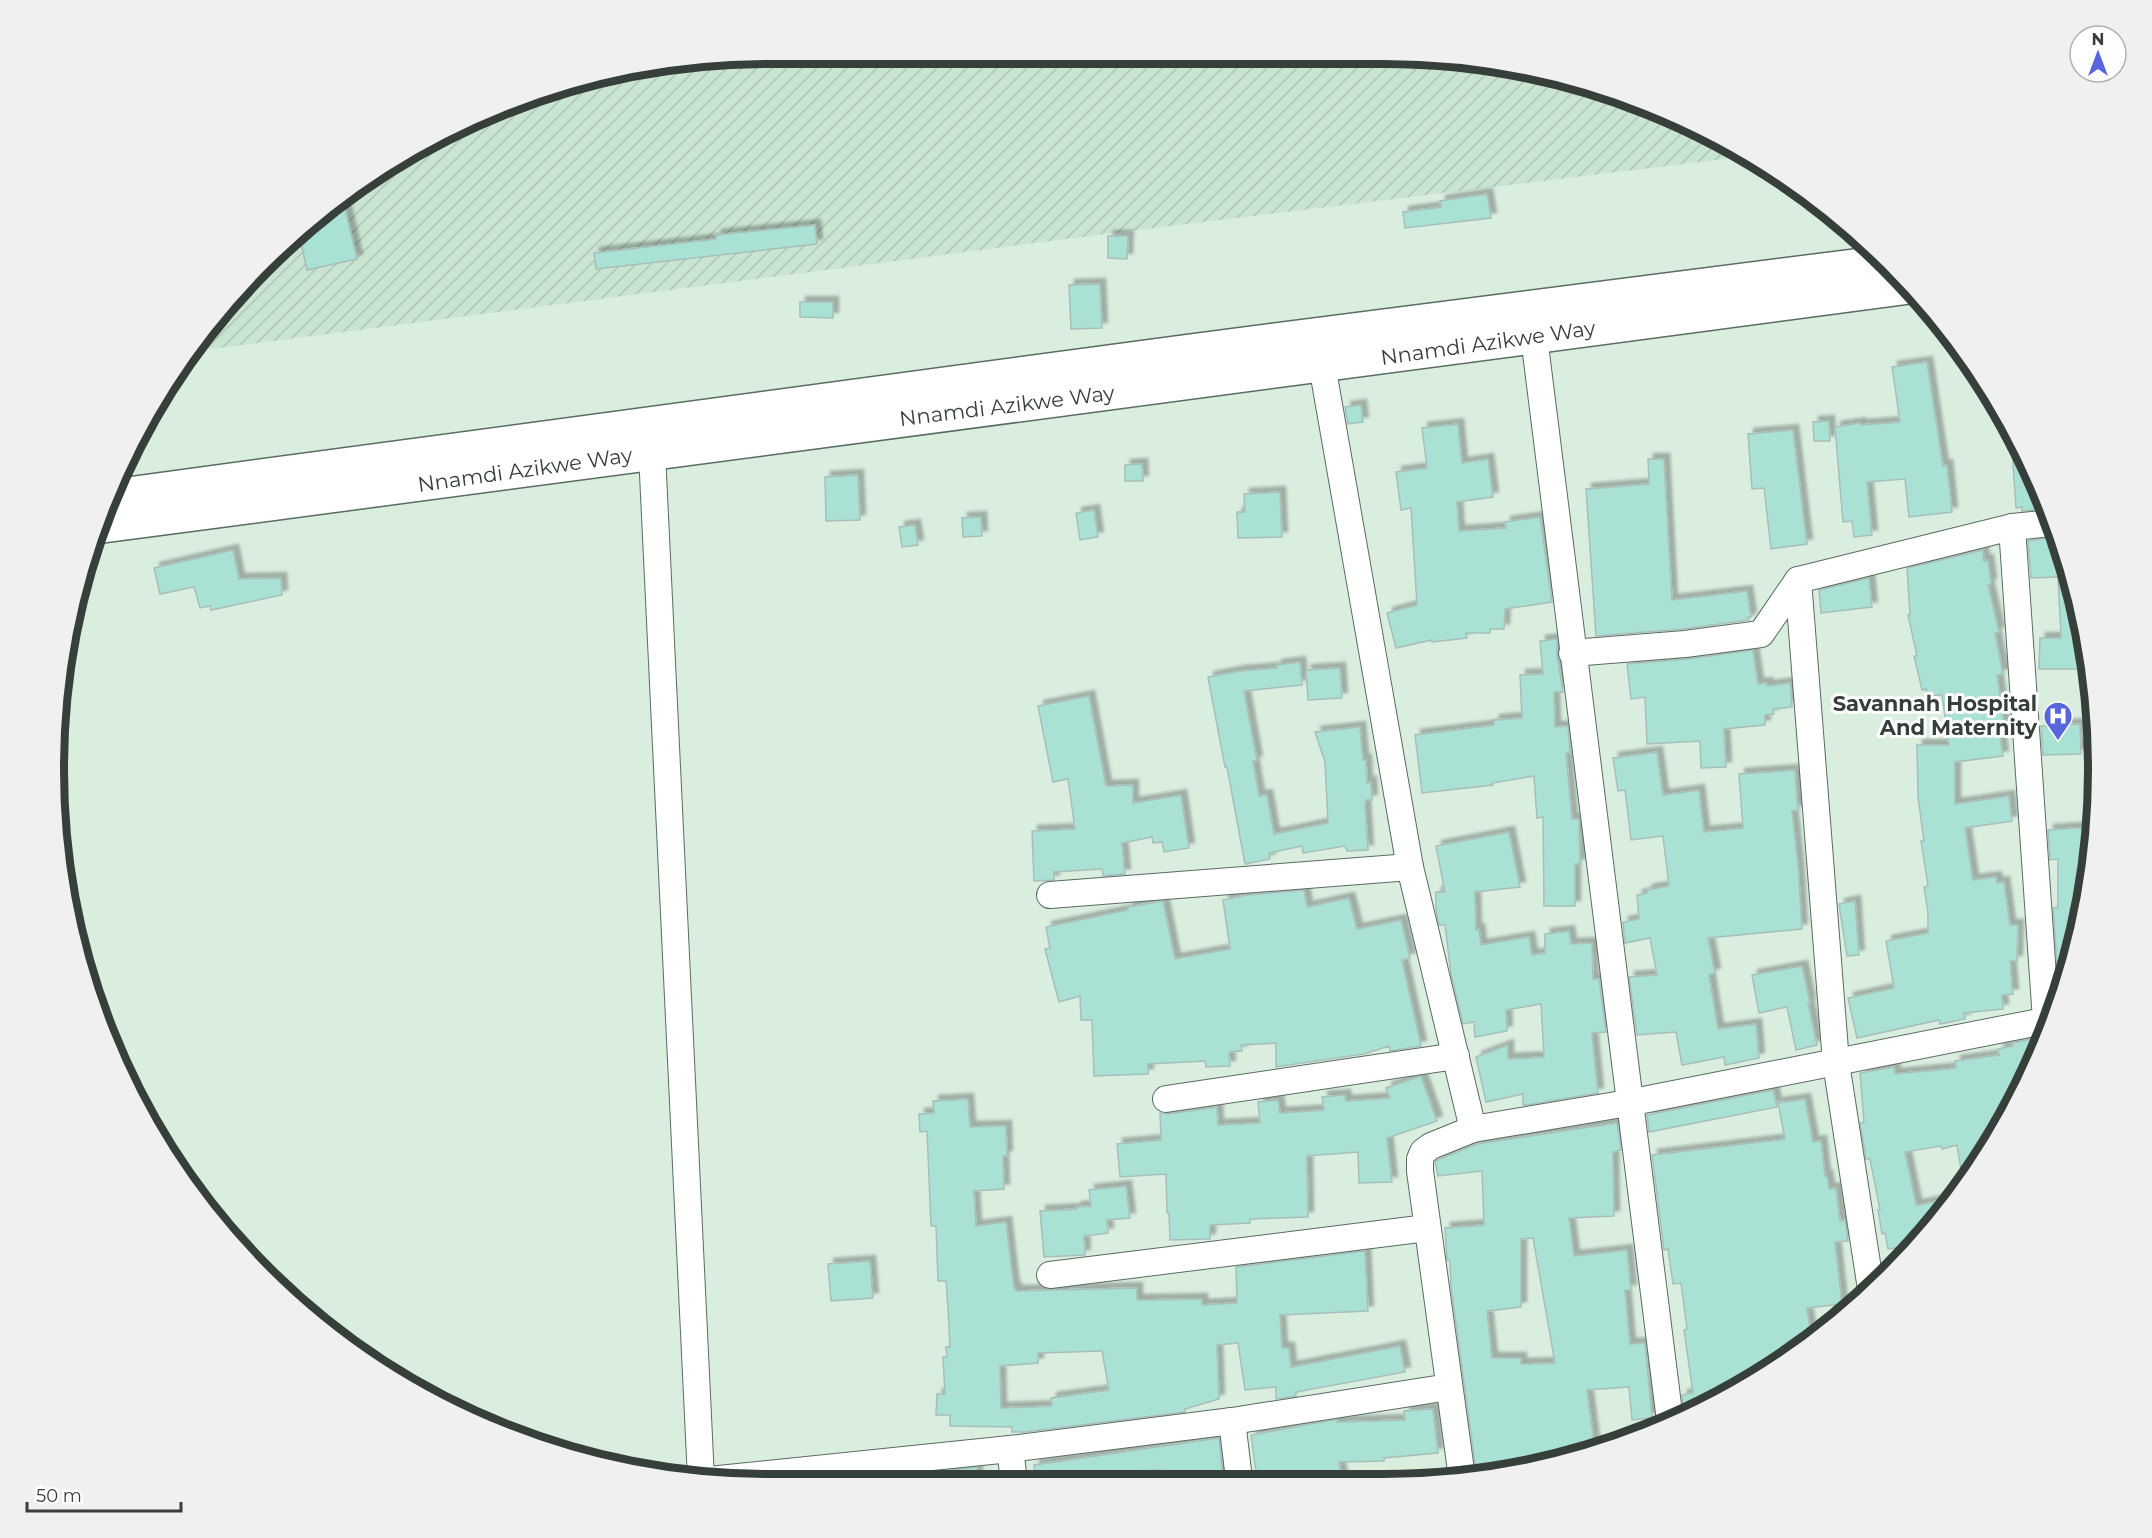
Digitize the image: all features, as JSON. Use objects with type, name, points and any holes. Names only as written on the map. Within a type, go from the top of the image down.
[{"type":"highway","name":"Nnamdi Azikwe Way","points":[[120,495],[1179,352],[1873,263]]},
{"type":"highway","name":"Nnamdi Azikwe Way","points":[[108,525],[1899,289]]},
{"type":"street","points":[[1534,337],[1628,1103],[1669,1413]]},
{"type":"street","points":[[1322,365],[1410,867],[1473,1129]]},
{"type":"street","points":[[652,453],[701,1470]]},
{"type":"street","points":[[1572,652],[1685,644],[1761,634],[1798,580],[2012,527],[2043,525]]},
{"type":"street","points":[[2012,527],[2046,1006]]},
{"type":"street","points":[[1798,580],[1836,1063],[1874,1274]]},
{"type":"street","points":[[1050,895],[1410,867]]},
{"type":"street","points":[[1461,1469],[1420,1171],[1420,1159],[1423,1152],[1431,1146],[1473,1129],[1628,1103],[2040,1021]]},
{"type":"street","points":[[1166,1099],[1456,1056]]},
{"type":"street","points":[[1050,1275],[1427,1228]]},
{"type":"street","points":[[768,1474],[1010,1449],[1232,1421],[1449,1387]]},
{"type":"street","points":[[1232,1421],[1238,1474]]},
{"type":"street","points":[[1010,1449],[1013,1474]]},
{"type":"shaded area","points":[[769,64],[1383,64],[1429,66],[1520,78],[1609,102],[1653,118],[1733,158],[1121,232],[203,350],[239,304],[304,239],[378,183],[417,159],[499,118],[543,102],[632,78],[677,71]]},
{"type":"building","points":[[1487,194],[1491,218],[1405,228],[1403,212],[1441,207],[1440,201]]},
{"type":"building","points":[[345,207],[357,259],[307,270],[301,242]]},
{"type":"building","points":[[815,225],[817,244],[596,269],[594,253],[716,239],[716,235]]},
{"type":"building","points":[[1108,236],[1128,236],[1127,259],[1108,258]]},
{"type":"building","points":[[1100,284],[1102,328],[1071,329],[1069,285]]},
{"type":"building","points":[[800,302],[833,302],[833,318],[800,317]]},
{"type":"building","points":[[1927,362],[1943,466],[1947,465],[1952,512],[1909,517],[1905,479],[1867,482],[1872,535],[1854,537],[1852,521],[1843,522],[1835,427],[1860,423],[1861,425],[1900,422],[1892,367]]},
{"type":"building","points":[[1361,405],[1363,422],[1348,424],[1345,407]]},
{"type":"building","points":[[1829,421],[1830,441],[1814,441],[1813,422]]},
{"type":"building","points":[[1458,424],[1462,463],[1488,459],[1493,497],[1457,502],[1459,531],[1506,528],[1505,522],[1540,517],[1552,602],[1505,609],[1504,629],[1490,629],[1490,633],[1466,633],[1467,638],[1432,642],[1432,640],[1396,648],[1387,613],[1417,605],[1411,508],[1401,510],[1396,472],[1427,468],[1422,428]]},
{"type":"building","points":[[1793,430],[1807,544],[1771,549],[1764,488],[1752,489],[1748,434]]},
{"type":"building","points":[[2012,452],[2038,510],[2022,511],[2022,507],[2016,508]]},
{"type":"building","points":[[1648,459],[1664,459],[1672,600],[1747,591],[1751,617],[1748,617],[1749,620],[1683,629],[1596,636],[1586,489],[1649,484]]},
{"type":"building","points":[[1142,464],[1143,481],[1125,481],[1125,465]]},
{"type":"building","points":[[858,475],[860,520],[826,521],[825,477]]},
{"type":"building","points":[[1280,492],[1282,537],[1238,538],[1237,512],[1245,512],[1244,494]]},
{"type":"building","points":[[1094,510],[1098,537],[1080,540],[1076,513]]},
{"type":"building","points":[[981,517],[982,536],[963,537],[962,518]]},
{"type":"building","points":[[915,525],[918,545],[902,547],[899,527]]},
{"type":"building","points":[[2048,538],[2074,632],[2079,669],[2039,669],[2040,638],[2061,638],[2058,577],[2031,578],[2028,541]]},
{"type":"building","points":[[233,550],[239,579],[281,578],[282,595],[211,610],[210,606],[200,608],[194,587],[160,594],[154,568]]},
{"type":"building","points":[[1983,550],[1984,561],[1988,560],[1991,584],[1988,585],[1999,632],[1995,633],[2003,674],[1997,675],[2005,729],[1999,730],[2003,756],[1955,762],[1955,804],[2009,796],[2012,821],[1965,828],[1973,880],[1996,877],[1997,883],[2004,882],[2010,925],[2018,925],[2017,961],[2010,961],[2013,994],[2002,995],[2003,1009],[1964,1013],[1965,1019],[1940,1024],[1939,1020],[1857,1038],[1848,998],[1894,988],[1886,941],[1928,933],[1928,912],[1924,887],[1928,886],[1921,841],[1924,841],[1918,797],[1917,745],[1949,745],[1942,695],[1926,696],[1926,689],[1922,690],[1908,615],[1910,614],[1907,568]]},
{"type":"building","points":[[1869,578],[1872,607],[1821,613],[1819,590]]},
{"type":"building","points":[[1557,639],[1563,692],[1554,692],[1555,727],[1568,726],[1570,753],[1566,753],[1572,819],[1579,819],[1580,864],[1575,864],[1575,906],[1544,906],[1543,817],[1537,818],[1534,776],[1492,783],[1493,785],[1422,793],[1415,735],[1494,725],[1494,720],[1522,718],[1520,675],[1543,674],[1540,641]]},
{"type":"building","points":[[1753,650],[1758,684],[1767,683],[1767,686],[1790,683],[1792,707],[1773,709],[1774,714],[1765,715],[1765,725],[1724,729],[1726,767],[1701,768],[1700,741],[1647,744],[1645,697],[1631,699],[1627,664]]},
{"type":"building","points":[[1300,662],[1302,685],[1244,691],[1257,761],[1253,761],[1259,796],[1267,795],[1274,834],[1328,823],[1325,762],[1315,732],[1360,727],[1363,760],[1366,760],[1367,783],[1371,782],[1372,800],[1366,800],[1365,805],[1368,850],[1347,851],[1345,846],[1303,853],[1302,846],[1269,853],[1270,859],[1245,864],[1208,677],[1240,671],[1277,668],[1276,665]]},
{"type":"building","points":[[1340,668],[1342,698],[1308,700],[1306,670]]},
{"type":"building","points":[[1089,696],[1106,786],[1133,785],[1133,803],[1181,795],[1189,848],[1164,852],[1162,842],[1153,843],[1152,837],[1122,843],[1125,874],[1103,876],[1102,869],[1054,872],[1054,880],[1034,881],[1032,831],[1075,829],[1068,779],[1053,782],[1038,706]]},
{"type":"building","points":[[2080,724],[2081,754],[2043,755],[2041,726]]},
{"type":"building","points":[[1657,752],[1663,795],[1699,790],[1704,832],[1743,828],[1739,774],[1795,770],[1798,811],[1792,811],[1802,929],[1708,938],[1715,973],[1709,975],[1718,1029],[1756,1024],[1759,1058],[1725,1065],[1724,1057],[1682,1065],[1676,1032],[1637,1035],[1629,977],[1657,975],[1650,938],[1625,943],[1623,922],[1639,919],[1637,895],[1647,893],[1647,890],[1669,886],[1663,836],[1631,840],[1625,790],[1618,791],[1613,758]]},
{"type":"building","points":[[2085,827],[2074,906],[2057,970],[2053,908],[2058,908],[2058,859],[2050,860],[2048,830]]},
{"type":"building","points":[[1509,832],[1520,887],[1475,892],[1476,930],[1479,929],[1481,945],[1529,937],[1532,955],[1545,953],[1545,934],[1569,931],[1571,944],[1592,943],[1593,979],[1599,979],[1606,1032],[1592,1033],[1598,1093],[1527,1105],[1523,1105],[1523,1094],[1486,1102],[1476,1057],[1508,1045],[1508,1059],[1544,1057],[1541,1004],[1506,1010],[1507,1031],[1475,1037],[1474,1022],[1463,1024],[1451,974],[1445,925],[1439,925],[1436,910],[1436,892],[1445,892],[1436,846]]},
{"type":"building","points":[[1304,890],[1307,907],[1349,898],[1357,929],[1401,920],[1410,958],[1402,960],[1421,1046],[1390,1051],[1389,1046],[1364,1054],[1276,1067],[1276,1043],[1241,1045],[1242,1051],[1229,1052],[1230,1066],[1206,1067],[1205,1061],[1148,1064],[1148,1074],[1094,1076],[1092,1020],[1081,1020],[1080,996],[1059,1002],[1045,949],[1050,948],[1046,927],[1163,901],[1175,959],[1230,949],[1223,900],[1247,895]]},
{"type":"building","points":[[1855,901],[1859,955],[1847,956],[1839,904]]},
{"type":"building","points":[[1802,966],[1817,1045],[1796,1050],[1787,1007],[1759,1013],[1752,975]]},
{"type":"building","points":[[2034,1039],[2015,1081],[1993,1121],[1961,1171],[1957,1145],[1942,1149],[1941,1146],[1905,1152],[1916,1204],[1940,1200],[1900,1248],[1888,1249],[1885,1233],[1882,1234],[1878,1210],[1880,1210],[1870,1159],[1866,1159],[1860,1123],[1864,1122],[1860,1073],[1894,1067],[1895,1074],[1956,1068],[1955,1061],[1999,1055],[1998,1049],[2013,1046],[2012,1043]]},
{"type":"building","points":[[1421,1076],[1437,1121],[1387,1138],[1392,1182],[1359,1183],[1358,1152],[1307,1156],[1308,1217],[1250,1219],[1250,1223],[1210,1225],[1210,1239],[1170,1240],[1166,1174],[1120,1177],[1117,1144],[1161,1140],[1160,1113],[1168,1114],[1217,1107],[1218,1125],[1260,1123],[1258,1102],[1278,1100],[1280,1113],[1324,1110],[1322,1097],[1345,1095],[1346,1101],[1390,1098],[1386,1088]]},
{"type":"building","points":[[1773,1090],[1777,1107],[1649,1132],[1647,1115]]},
{"type":"building","points":[[968,1099],[970,1127],[1006,1126],[1007,1156],[1003,1156],[1004,1189],[974,1191],[976,1226],[1006,1222],[1016,1291],[1137,1288],[1137,1300],[1202,1299],[1202,1305],[1237,1303],[1236,1267],[1365,1251],[1368,1311],[1280,1315],[1282,1348],[1289,1348],[1291,1367],[1400,1346],[1405,1372],[1296,1392],[1296,1396],[1276,1399],[1276,1387],[1245,1390],[1238,1343],[1217,1345],[1219,1399],[1185,1409],[1185,1412],[1025,1432],[1012,1432],[1012,1427],[950,1426],[950,1415],[936,1415],[937,1394],[945,1394],[943,1357],[947,1357],[946,1347],[950,1347],[948,1308],[946,1281],[938,1281],[936,1226],[931,1226],[927,1131],[920,1132],[919,1114],[934,1113],[933,1101]],"holes":[[[1102,1351],[1109,1390],[1051,1398],[1052,1406],[1001,1408],[1000,1366],[1038,1363],[1038,1353]]]},
{"type":"building","points":[[1805,1099],[1813,1142],[1821,1141],[1825,1176],[1827,1176],[1829,1189],[1836,1188],[1840,1221],[1845,1220],[1848,1241],[1835,1242],[1842,1304],[1807,1308],[1810,1329],[1735,1379],[1683,1406],[1682,1395],[1693,1393],[1684,1330],[1687,1329],[1681,1283],[1673,1284],[1668,1249],[1664,1250],[1652,1155],[1785,1139],[1778,1103]]},
{"type":"building","points":[[1617,1123],[1621,1150],[1613,1152],[1614,1216],[1569,1218],[1574,1256],[1627,1250],[1631,1290],[1625,1290],[1630,1344],[1645,1343],[1652,1418],[1632,1420],[1629,1387],[1587,1390],[1594,1440],[1520,1460],[1475,1467],[1451,1287],[1450,1261],[1447,1260],[1445,1228],[1484,1225],[1482,1171],[1438,1176],[1435,1161],[1477,1144]],"holes":[[[1533,1238],[1555,1363],[1521,1364],[1521,1358],[1492,1358],[1487,1311],[1521,1307],[1521,1239]]]},
{"type":"building","points":[[1126,1186],[1130,1218],[1107,1220],[1108,1233],[1084,1236],[1085,1255],[1044,1257],[1040,1211],[1091,1206],[1089,1190]]},
{"type":"building","points":[[870,1261],[873,1298],[831,1301],[828,1264]]},
{"type":"building","points":[[1433,1409],[1438,1453],[1384,1458],[1384,1461],[1339,1462],[1341,1474],[1256,1474],[1251,1435],[1333,1420],[1337,1422],[1405,1420],[1404,1411]]},
{"type":"building","points":[[1219,1438],[1223,1474],[1163,1474],[1163,1470],[1127,1471],[1127,1474],[1035,1474],[1034,1465]]},
{"type":"building","points":[[977,1467],[977,1474],[916,1474]]},
{"type":"place","name":"Savannah Hospital And Maternity","points":[[2058,742]]}]
